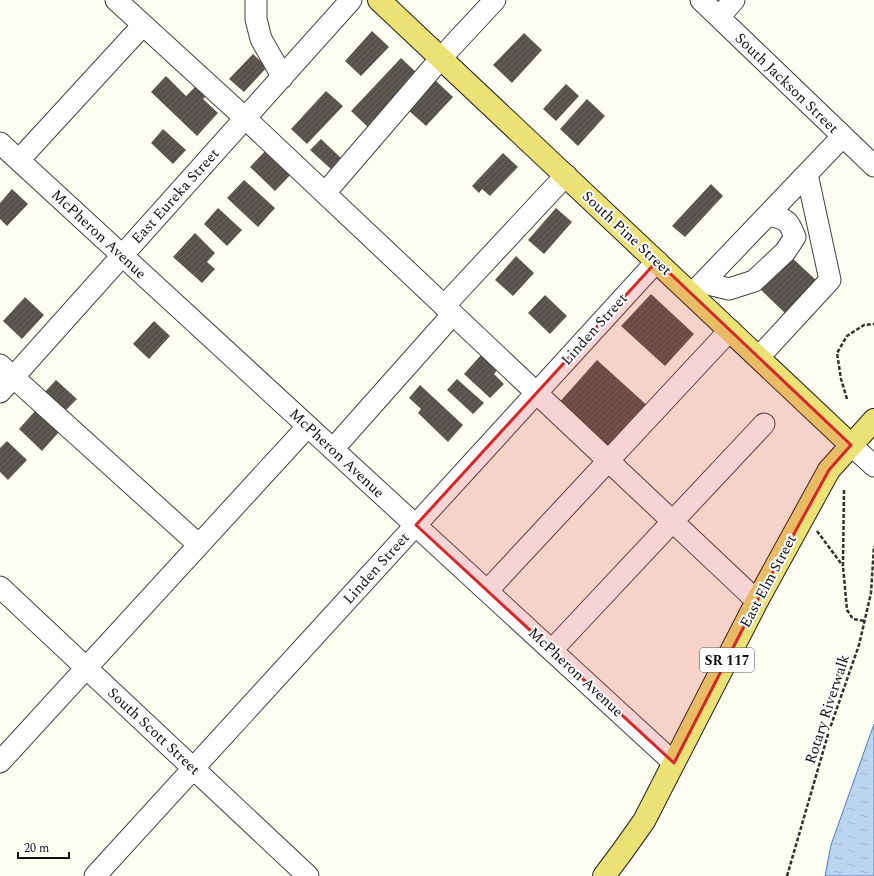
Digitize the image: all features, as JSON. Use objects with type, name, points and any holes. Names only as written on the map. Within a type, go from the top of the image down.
[{"type":"main road","name":"South Pine Street","points":[[379,0],[657,261],[698,289],[730,330],[851,445]]},
{"type":"main road","name":"East Elm Street","points":[[604,876],[644,821],[757,601],[829,470],[874,420]]},
{"type":"street","points":[[116,0],[325,193],[757,601]]},
{"type":"street","points":[[256,0],[256,19],[261,40],[277,66],[282,78]]},
{"type":"street","name":"East Eureka Street","points":[[4,378],[122,255],[351,0]]},
{"type":"street","points":[[325,193],[441,58],[494,0]]},
{"type":"street","name":"South Jackson Street","points":[[701,0],[874,166]]},
{"type":"street","points":[[719,17],[734,0]]},
{"type":"street","points":[[19,160],[143,25]]},
{"type":"street","points":[[698,289],[843,136]]},
{"type":"street","name":"McPheron Avenue","points":[[0,143],[674,763]]},
{"type":"street","points":[[759,357],[830,280],[807,174]]},
{"type":"street","points":[[334,450],[448,310],[566,175]]},
{"type":"street","points":[[698,289],[729,289],[754,281],[785,252],[795,237],[790,224],[782,219],[769,215]]},
{"type":"street","name":"Linden Street","points":[[95,876],[657,261]]},
{"type":"street","points":[[487,591],[730,330]]},
{"type":"street","points":[[4,378],[199,545]]},
{"type":"street","points":[[552,650],[764,424]]},
{"type":"street","points":[[0,762],[308,426]]},
{"type":"street","name":"South Pine Street","points":[[851,445],[874,466]]},
{"type":"street","name":"South Scott Street","points":[[0,587],[308,876]]},
{"type":"path","points":[[847,399],[841,379],[837,353],[847,336],[864,325],[874,324]]},
{"type":"path","points":[[844,490],[842,566],[847,610],[853,619],[865,621]]},
{"type":"path","points":[[815,530],[842,566]]},
{"type":"path","name":"Rotary Riverwalk","points":[[787,876],[829,732],[860,644],[871,593],[874,546]]},
{"type":"highlighted area","points":[[657,261],[851,445],[829,470],[757,601],[674,763],[416,525]]},
{"type":"water","points":[[874,724],[874,876],[825,876],[831,845]]},
{"type":"building","points":[[372,31],[389,47],[361,76],[345,61]]},
{"type":"building","points":[[524,33],[542,50],[512,83],[493,65]]},
{"type":"building","points":[[253,54],[267,67],[244,92],[229,79]]},
{"type":"building","points":[[401,58],[421,77],[371,130],[351,111]]},
{"type":"building","points":[[166,76],[186,96],[199,83],[209,93],[203,99],[218,113],[197,136],[151,92]]},
{"type":"building","points":[[434,79],[453,97],[426,126],[407,109]]},
{"type":"building","points":[[566,84],[579,96],[556,121],[543,109]]},
{"type":"building","points":[[326,91],[343,106],[307,144],[291,129]]},
{"type":"building","points":[[587,99],[605,116],[578,146],[560,129]]},
{"type":"building","points":[[163,129],[186,150],[173,164],[151,143]]},
{"type":"building","points":[[321,139],[342,159],[332,170],[310,150]]},
{"type":"building","points":[[270,146],[295,170],[275,191],[250,167]]},
{"type":"building","points":[[503,153],[518,167],[490,196],[482,189],[479,193],[472,186]]},
{"type":"building","points":[[244,180],[275,208],[258,227],[227,198]]},
{"type":"building","points":[[711,184],[723,196],[685,237],[672,226]]},
{"type":"building","points":[[12,189],[28,204],[7,226],[0,219],[0,203]]},
{"type":"building","points":[[218,208],[242,230],[227,246],[204,224]]},
{"type":"building","points":[[556,208],[572,222],[544,254],[528,240]]},
{"type":"building","points":[[195,233],[215,253],[207,262],[215,269],[202,283],[173,257]]},
{"type":"building","points":[[789,255],[817,281],[786,314],[759,288]]},
{"type":"building","points":[[516,256],[534,273],[513,296],[495,280]]},
{"type":"building","points":[[651,294],[694,334],[665,366],[621,326]]},
{"type":"building","points":[[545,295],[567,316],[550,334],[528,313]]},
{"type":"building","points":[[25,297],[44,315],[22,339],[3,321]]},
{"type":"building","points":[[154,321],[170,336],[149,359],[133,344]]},
{"type":"building","points":[[482,354],[498,369],[494,374],[504,384],[490,398],[464,374]]},
{"type":"building","points":[[597,360],[650,408],[609,452],[557,405]]},
{"type":"building","points":[[457,379],[484,403],[473,414],[447,390]]},
{"type":"building","points":[[56,380],[77,399],[62,414],[42,395]]},
{"type":"building","points":[[420,385],[463,425],[448,442],[418,413],[421,409],[409,398]]},
{"type":"building","points":[[36,410],[59,432],[42,451],[19,429]]},
{"type":"building","points":[[7,441],[27,460],[8,480],[0,472],[0,448]]}]
